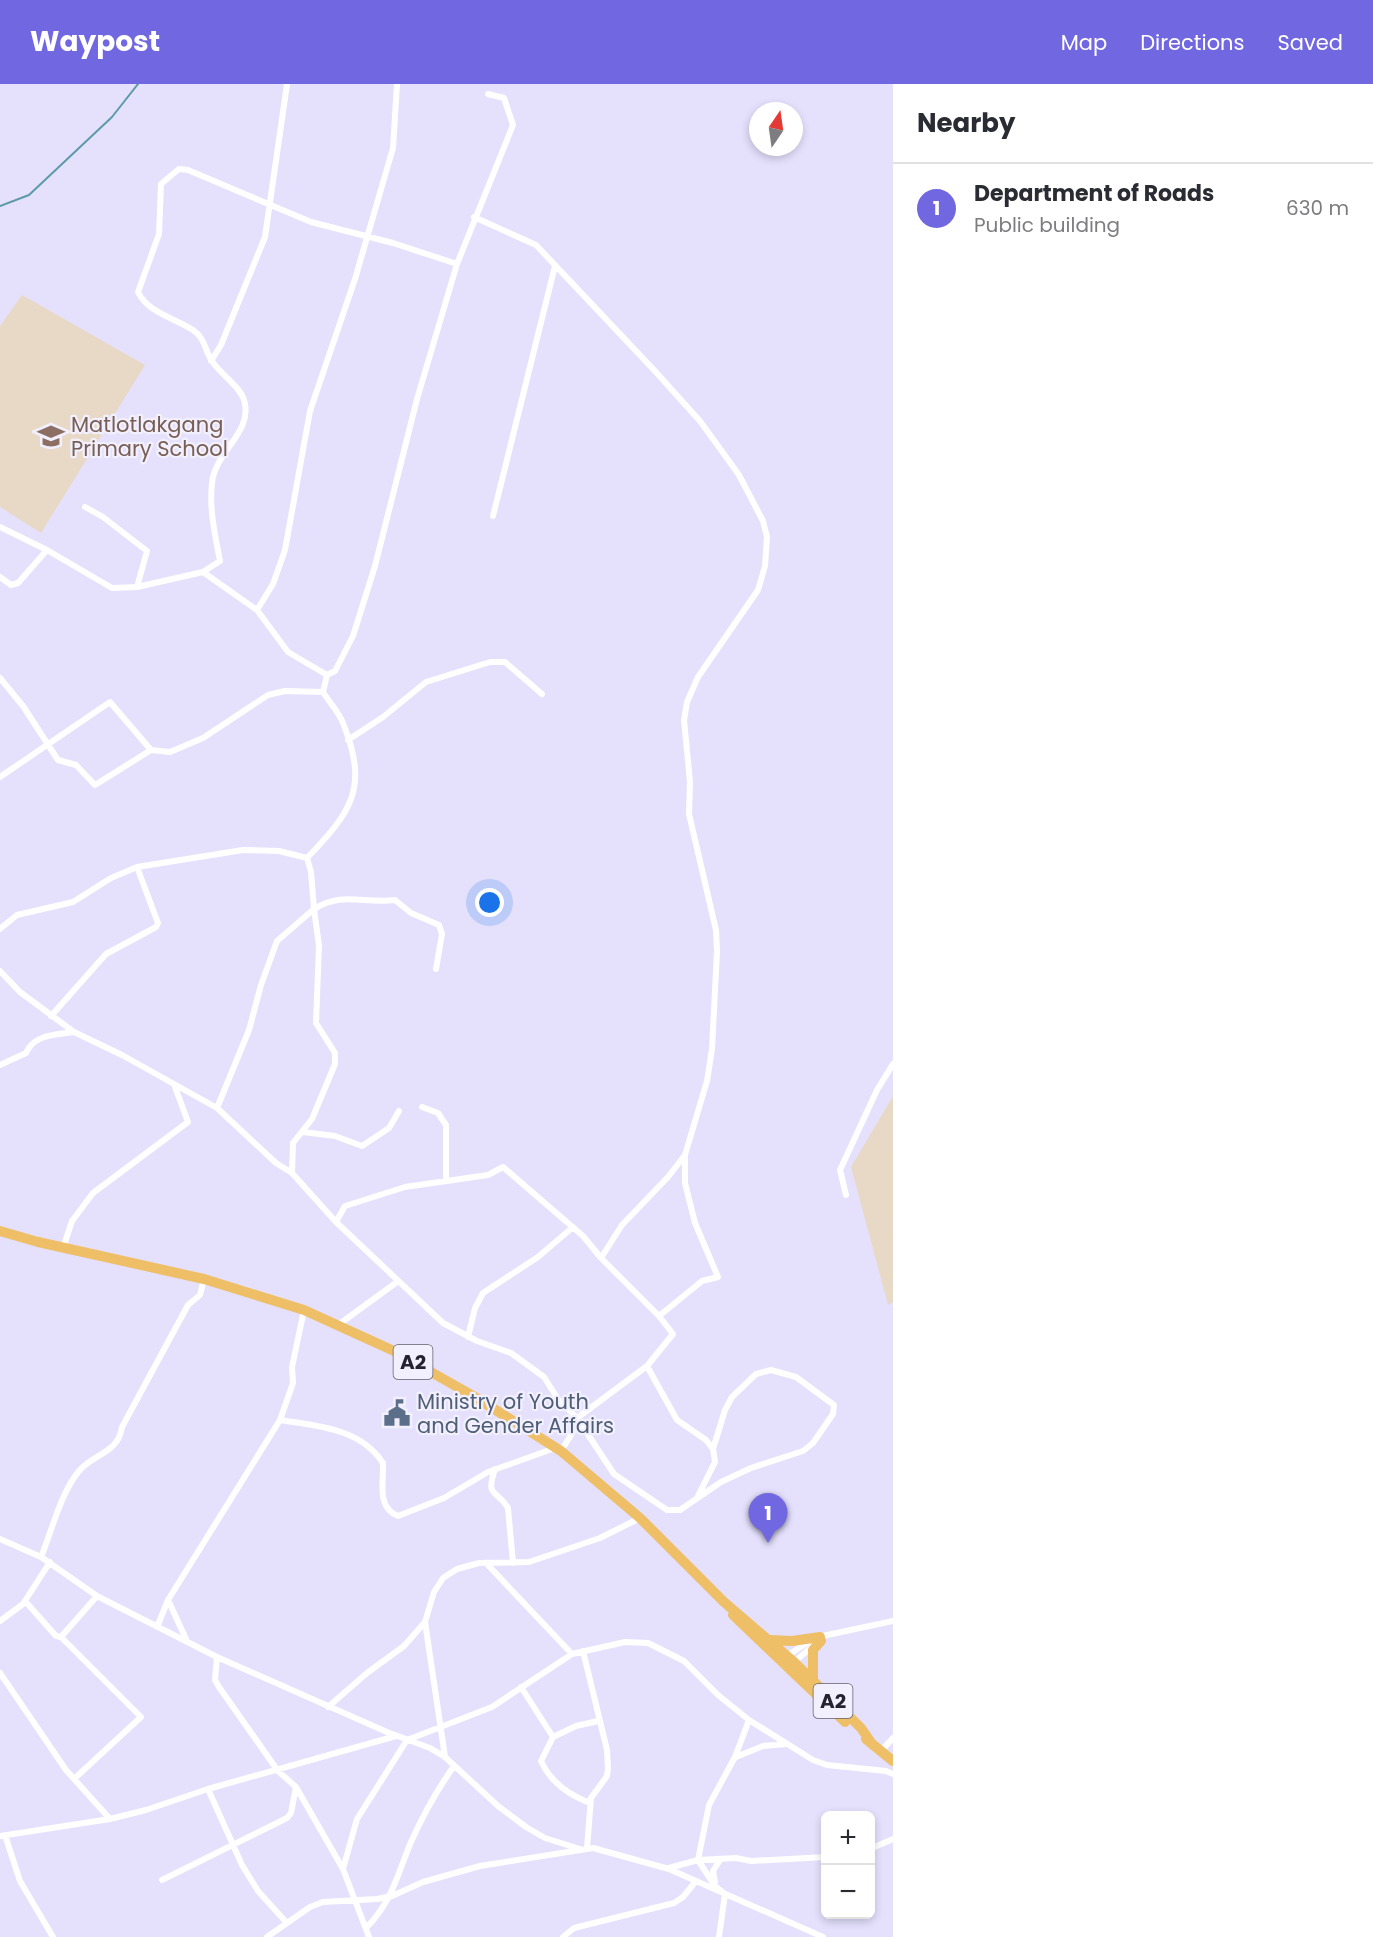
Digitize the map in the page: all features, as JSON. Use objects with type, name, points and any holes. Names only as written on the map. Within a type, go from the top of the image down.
[{"type":"highway","name":"A2","points":[[0,1231],[63,1248],[204,1279],[304,1310],[439,1376],[559,1450],[640,1518],[724,1602],[771,1640],[788,1662],[856,1732],[893,1761]]},
{"type":"highway","name":"A2","points":[[0,1236],[38,1242]]},
{"type":"highway","name":"A2","points":[[724,1602],[737,1622],[813,1682],[861,1728],[870,1741]]},
{"type":"highway","points":[[771,1640],[820,1639]]},
{"type":"highway","points":[[813,1682],[813,1650],[820,1639]]},
{"type":"street","points":[[211,361],[221,345],[265,237],[267,203],[287,84]]},
{"type":"street","points":[[257,610],[273,584],[285,550],[310,411],[355,279],[365,237],[393,148],[397,84]]},
{"type":"street","points":[[327,675],[335,671],[346,652],[369,589],[417,399],[457,264],[513,125],[504,98],[488,94]]},
{"type":"street","points":[[0,527],[47,550],[112,588],[137,587],[203,572],[220,561],[212,512],[212,481],[219,457],[242,430],[244,398],[211,361],[201,336],[144,304],[138,292],[159,234],[161,184],[179,169],[188,170],[311,222],[457,264]]},
{"type":"street","points":[[474,217],[522,237],[540,249],[700,421],[739,475],[763,521],[767,537],[765,566],[758,590],[698,676],[687,702],[684,720],[690,782],[689,814],[716,930],[717,951],[712,1049],[707,1081],[686,1155],[685,1183],[689,1207],[702,1244],[718,1277],[702,1281],[659,1316]]},
{"type":"street","points":[[493,516],[555,266]]},
{"type":"street","points":[[85,507],[103,517],[147,551],[137,587]]},
{"type":"street","points":[[0,577],[11,585],[18,583],[47,550]]},
{"type":"street","points":[[203,572],[257,610],[288,652],[327,675]]},
{"type":"street","points":[[348,740],[383,717],[426,682],[490,662],[505,662],[542,694]]},
{"type":"street","points":[[307,858],[340,821],[354,795],[356,768],[343,721],[323,692],[327,675]]},
{"type":"street","points":[[0,678],[49,743],[58,760],[76,765],[94,785],[151,750],[170,752],[189,745],[268,695],[285,691],[323,692]]},
{"type":"street","points":[[0,777],[110,702],[151,750]]},
{"type":"street","points":[[0,929],[17,915],[73,902],[111,878],[137,867],[243,850],[279,851],[307,858]]},
{"type":"street","points":[[292,1173],[293,1143],[312,1119],[335,1064],[335,1053],[316,1023],[319,946],[311,872],[307,858]]},
{"type":"street","points":[[51,1016],[106,954],[156,927],[158,923],[137,867]]},
{"type":"street","points":[[217,1108],[249,1030],[261,985],[277,941],[328,900],[337,898],[371,902],[395,900],[411,913],[439,925],[442,934],[436,969]]},
{"type":"street","points":[[0,971],[20,992],[74,1032],[122,1055],[175,1087],[217,1108],[285,1170],[292,1173],[336,1222],[443,1323],[468,1337],[521,1359],[544,1377],[558,1399],[577,1418],[614,1474],[667,1510],[680,1510],[721,1482],[751,1468],[802,1451],[822,1429],[832,1414],[834,1405],[796,1377],[782,1371],[764,1370],[732,1397],[724,1410],[713,1449],[715,1462],[697,1498]]},
{"type":"street","points":[[0,1065],[26,1053],[37,1039],[74,1032]]},
{"type":"street","points":[[846,1195],[840,1170],[877,1090],[893,1064]]},
{"type":"street","points":[[63,1248],[72,1221],[93,1193],[188,1122],[175,1087]]},
{"type":"street","points":[[422,1107],[438,1113],[446,1125],[446,1181]]},
{"type":"street","points":[[303,1132],[335,1136],[362,1146],[389,1128],[399,1111]]},
{"type":"street","points":[[601,1258],[622,1225],[686,1155]]},
{"type":"street","points":[[280,1420],[328,1427],[363,1444],[383,1463],[383,1496],[391,1513],[399,1516],[444,1498],[495,1469],[559,1450],[576,1427],[577,1418],[647,1366],[673,1336],[673,1331],[573,1227],[507,1168],[498,1167],[488,1175],[405,1187],[345,1206],[336,1222]]},
{"type":"street","points":[[468,1337],[475,1308],[483,1293],[538,1257],[573,1227]]},
{"type":"street","points":[[41,1557],[76,1475],[91,1460],[108,1453],[118,1441],[122,1427],[188,1305],[200,1295],[204,1279]]},
{"type":"street","points":[[338,1325],[397,1282]]},
{"type":"street","points":[[157,1627],[168,1600],[280,1420],[293,1383],[292,1367],[304,1310]]},
{"type":"street","points":[[647,1366],[677,1420],[706,1440],[713,1449]]},
{"type":"street","points":[[495,1469],[491,1486],[493,1494],[508,1508],[513,1563]]},
{"type":"street","points":[[445,1757],[425,1622],[434,1592],[443,1578],[468,1565],[529,1562],[583,1544],[640,1518]]},
{"type":"street","points":[[0,1539],[41,1557],[98,1596],[217,1657],[328,1707],[430,1748],[445,1757],[526,1827],[546,1838],[580,1849]]},
{"type":"street","points":[[0,1621],[25,1601],[50,1562]]},
{"type":"street","points":[[486,1563],[572,1654]]},
{"type":"street","points":[[61,1637],[98,1596]]},
{"type":"street","points":[[168,1600],[186,1640]]},
{"type":"street","points":[[25,1601],[56,1636],[61,1637],[141,1718],[74,1779]]},
{"type":"street","points":[[788,1662],[820,1639],[831,1634],[893,1621]]},
{"type":"street","points":[[328,1707],[367,1673],[398,1651],[425,1622]]},
{"type":"street","points":[[344,1869],[357,1819],[407,1740],[440,1730],[492,1707],[572,1654],[625,1642],[648,1644],[684,1661],[718,1695],[749,1720],[813,1760],[827,1765],[886,1771],[893,1774]]},
{"type":"street","points":[[583,1651],[598,1721],[607,1750],[608,1769],[607,1776],[593,1794],[590,1803],[587,1848]]},
{"type":"street","points":[[217,1657],[216,1680],[219,1688],[278,1771],[296,1787],[344,1869],[354,1902],[368,1928],[369,1937]]},
{"type":"street","points":[[0,1672],[74,1779],[110,1819]]},
{"type":"street","points":[[521,1687],[553,1737]]},
{"type":"street","points":[[725,1894],[715,1886],[698,1860],[709,1805],[735,1757],[749,1720]]},
{"type":"street","points":[[590,1803],[580,1799],[547,1775],[541,1761],[553,1737],[576,1726],[598,1721]]},
{"type":"street","points":[[53,1937],[20,1881],[3,1836],[110,1819],[397,1736]]},
{"type":"street","points":[[881,1751],[893,1738]]},
{"type":"street","points":[[735,1757],[763,1746],[788,1744]]},
{"type":"street","points":[[368,1928],[392,1896],[414,1835],[439,1788],[454,1766]]},
{"type":"street","points":[[162,1880],[287,1818],[291,1813],[296,1787]]},
{"type":"street","points":[[208,1789],[232,1844],[258,1891],[286,1922]]},
{"type":"street","points":[[875,1847],[893,1839]]},
{"type":"street","points":[[267,1937],[286,1922],[323,1902],[354,1902],[392,1896],[423,1882],[480,1866],[587,1848],[623,1854],[669,1869],[823,1937]]},
{"type":"street","points":[[669,1869],[698,1860],[736,1858],[751,1861],[821,1857]]},
{"type":"street","points":[[715,1886],[713,1870],[720,1860]]},
{"type":"street","points":[[563,1937],[574,1928],[674,1903],[683,1897],[696,1881]]},
{"type":"street","points":[[719,1937],[725,1894]]},
{"type":"shaded area","name":"Matlotlakgang Primary School","points":[[22,295],[145,365],[41,533],[0,507],[0,326]]},
{"type":"shaded area","points":[[893,1096],[893,1302],[888,1305],[851,1167]]},
{"type":"waterway","points":[[0,206],[29,195],[112,117],[138,84]]},
{"type":"place","name":"Matlotlakgang Primary School","points":[[51,436]]},
{"type":"place","name":"Ministry of Youth and Gender Affairs","points":[[397,1413]]},
{"type":"place","name":"Department of Roads","points":[[768,1543]]}]
